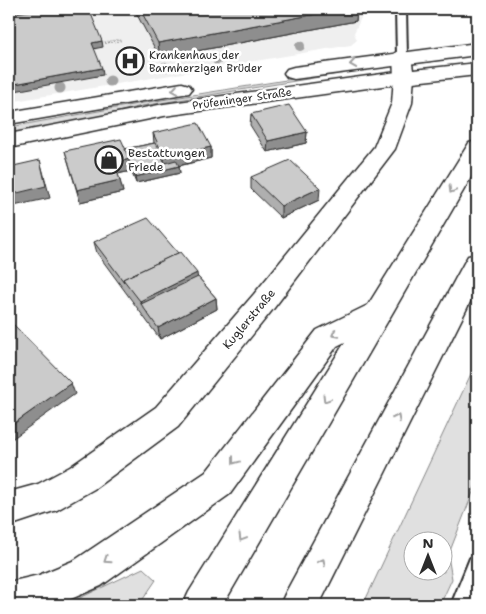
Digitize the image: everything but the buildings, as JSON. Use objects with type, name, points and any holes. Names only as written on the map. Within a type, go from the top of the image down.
[{"type":"main road","name":"Prüfeninger Straße","points":[[9,141],[164,110],[403,67],[477,49]]},
{"type":"main road","name":"Prüfeninger Straße","points":[[274,76],[403,67],[477,69]]},
{"type":"main road","name":"Kuglerstraße","points":[[9,509],[45,498],[82,478],[167,417],[264,301],[384,149],[402,103],[403,67]]},
{"type":"main road","name":"Prüfeninger Straße","points":[[9,118],[206,85]]},
{"type":"main road","points":[[202,605],[477,148]]},
{"type":"main road","points":[[300,605],[477,263]]},
{"type":"main road","points":[[9,601],[39,594],[88,572],[218,483],[327,338],[379,312]]},
{"type":"lane","points":[[401,9],[400,30],[403,67]]},
{"type":"lane","points":[[461,605],[477,565]]},
{"type":"path","points":[[102,43],[121,40]]},
{"type":"shaded area","name":"Krankenhaus der Barmherzigen Brüder","points":[[9,9],[365,9],[354,33],[357,40],[351,45],[9,102]]},
{"type":"shaded area","points":[[336,72],[338,74],[142,106],[9,134],[10,127],[143,103]]},
{"type":"shaded area","points":[[477,361],[477,482],[454,541],[454,532],[404,532],[404,582],[451,582],[440,605],[363,605]]},
{"type":"shaded area","points":[[143,568],[156,580],[139,605],[65,605]]},
{"type":"place","name":"Krankenhaus der Barmherzigen Brüder","points":[[130,61]]},
{"type":"place","name":"Bestattungen Friede","points":[[109,160]]}]
